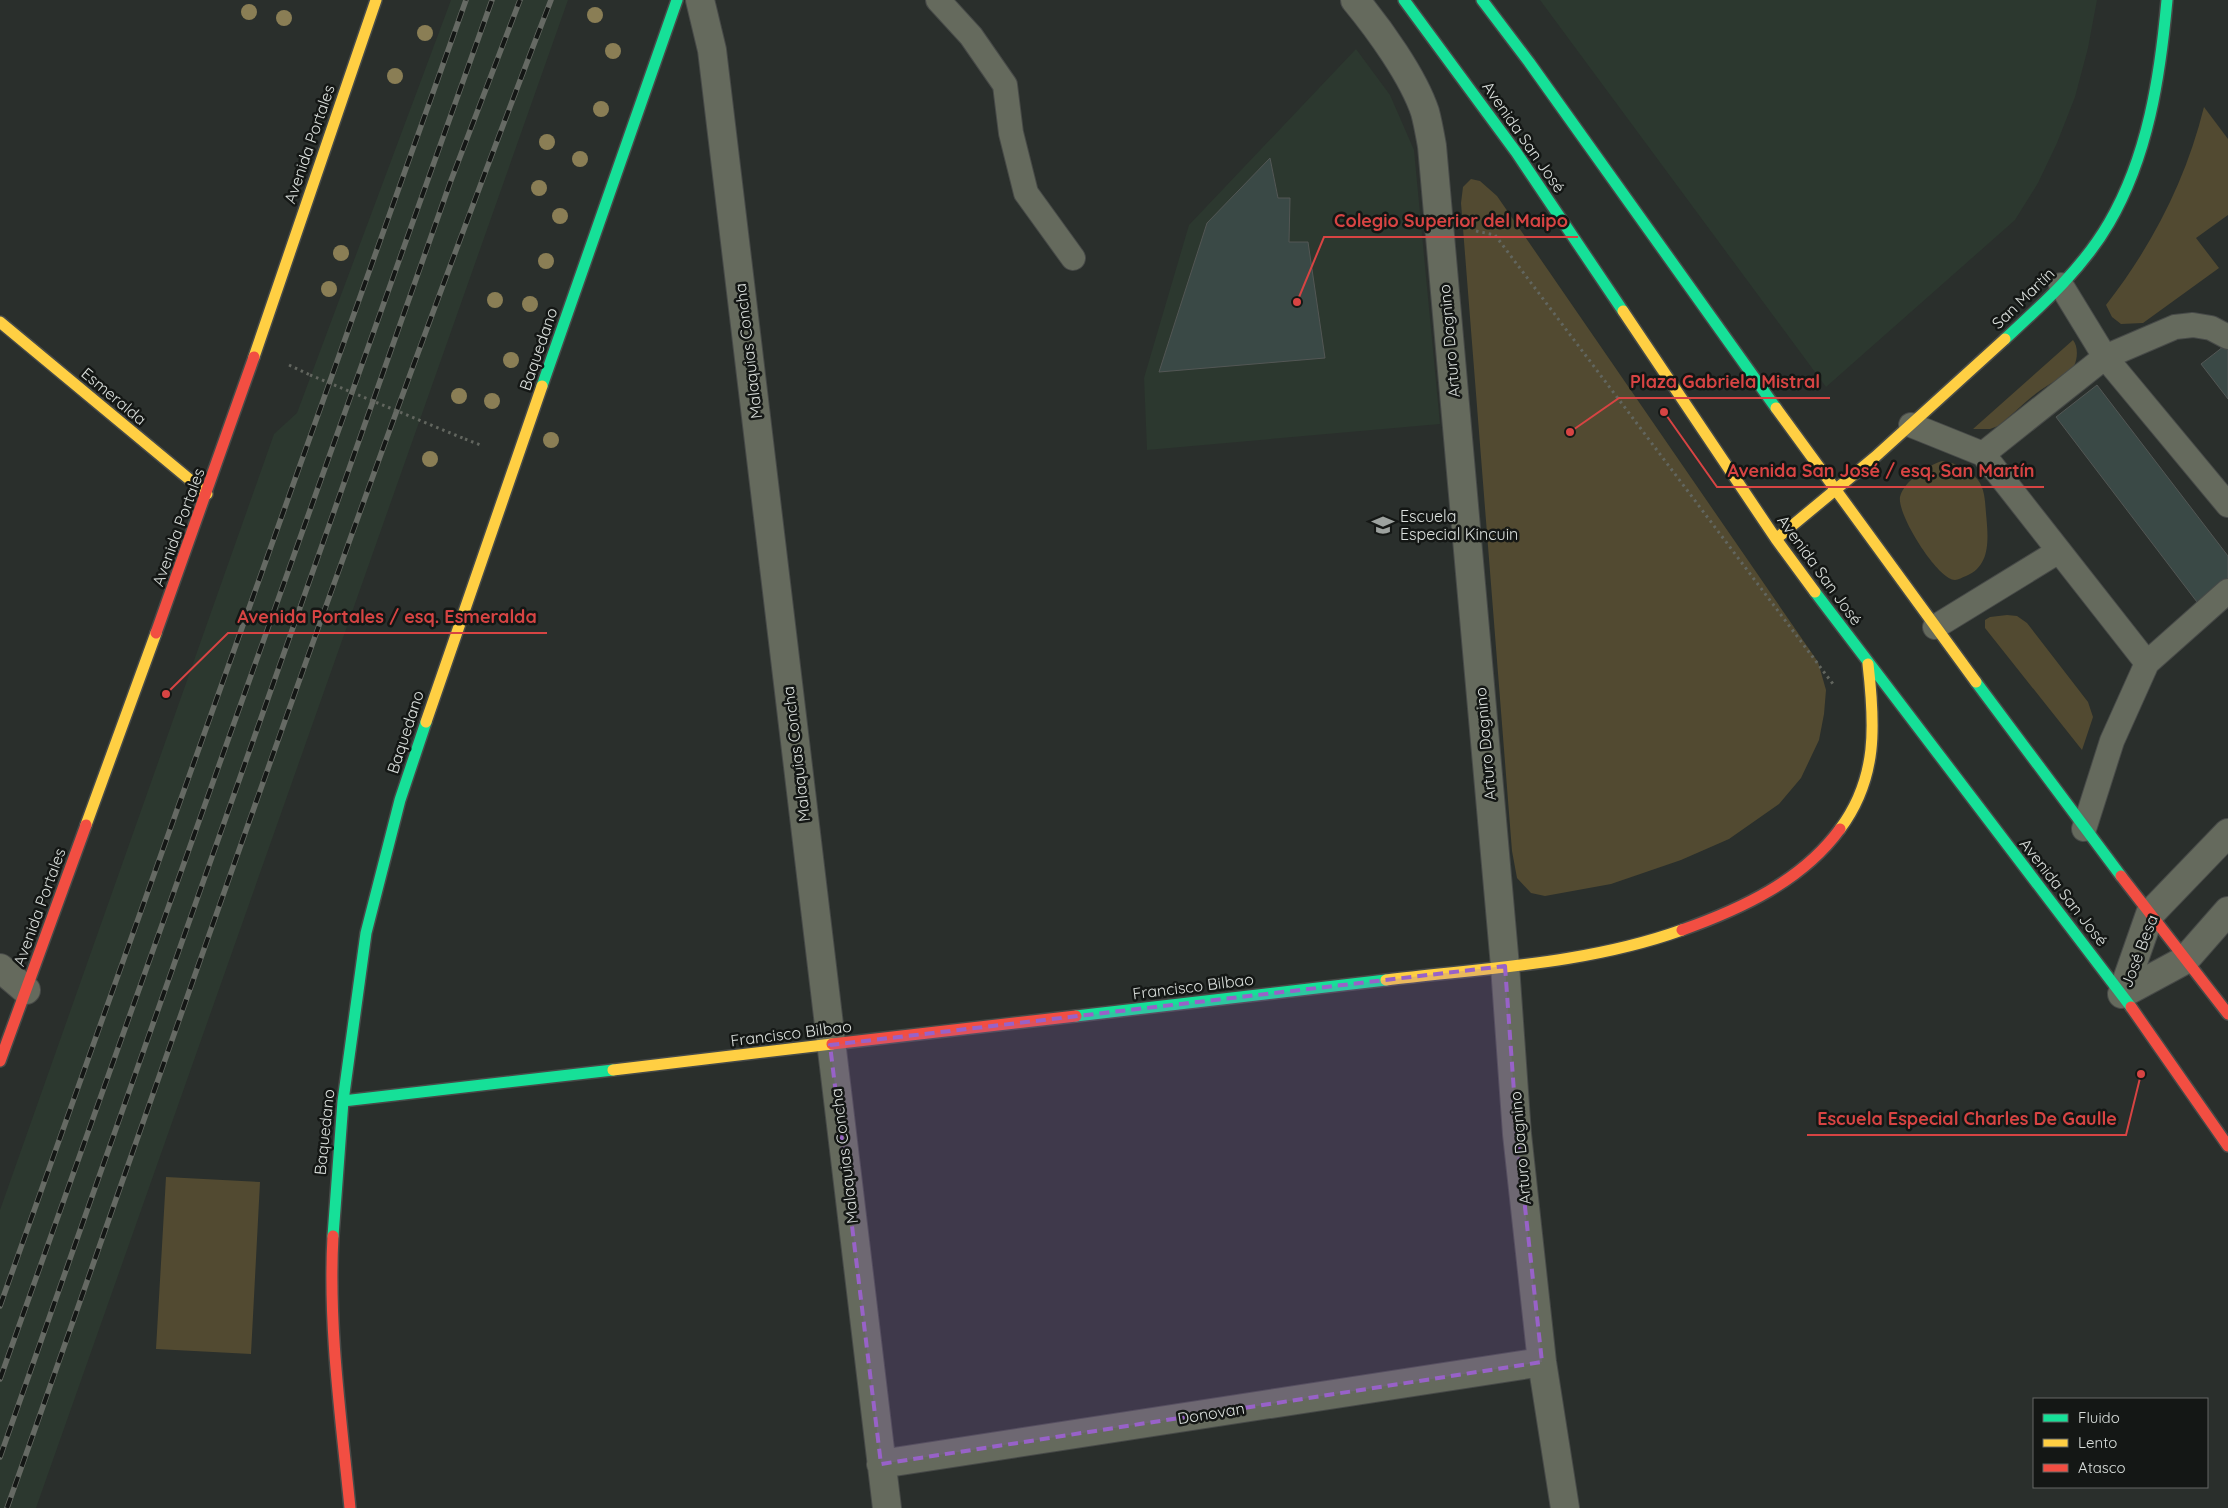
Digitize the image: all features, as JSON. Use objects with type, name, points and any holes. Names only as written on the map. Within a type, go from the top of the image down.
[{"type":"street","name":"Avenida Portales","points":[[0,1061],[207,494],[376,0]]},
{"type":"street","name":"Baquedano","points":[[350,1508],[336,1380],[331,1270],[336,1177],[366,933],[400,800],[468,596],[677,0]]},
{"type":"street","name":"Malaquias Concha","points":[[700,0],[713,60],[880,1464],[887,1508]]},
{"type":"street","name":"Arturo Dagnino","points":[[1355,0],[1370,19],[1413,86],[1425,112],[1432,146],[1505,966],[1517,1134],[1542,1362],[1565,1508]]},
{"type":"street","name":"Avenida San José","points":[[1404,0],[1516,152],[1776,539],[1868,664],[2122,994],[2228,1146]]},
{"type":"street","points":[[1482,0],[1529,62],[1837,492],[2084,830],[2228,1014]]},
{"type":"street","name":"San Martín","points":[[1776,539],[1837,492],[1911,425],[2060,285],[2085,259],[2105,229],[2122,198],[2148,118],[2158,72],[2167,0]]},
{"type":"street","name":"Esmeralda","points":[[0,322],[207,494]]},
{"type":"street","name":"Francisco Bilbao","points":[[344,1101],[1582,957],[1625,948],[1667,936],[1742,904],[1776,886],[1808,864],[1830,845],[1847,822],[1860,798],[1869,771],[1874,737],[1874,708],[1868,664]]},
{"type":"street","name":"José Besa","points":[[2122,994],[2150,914],[2228,833]]},
{"type":"street","name":"José Besa","points":[[2122,994],[2185,960],[2228,911]]},
{"type":"street","points":[[0,968],[26,990]]},
{"type":"street","name":"Donovan","points":[[880,1464],[1542,1362]]},
{"type":"lane","points":[[938,0],[971,36],[1005,85],[1011,133],[1026,193],[1073,258]]},
{"type":"lane","points":[[2060,285],[2104,357],[2228,505]]},
{"type":"lane","points":[[1983,454],[2104,357],[2175,326],[2193,325],[2212,328],[2228,337]]},
{"type":"lane","points":[[1911,425],[1983,454],[2147,664]]},
{"type":"lane","points":[[1935,627],[2059,552]]},
{"type":"lane","points":[[2084,830],[2112,741],[2147,664],[2228,591]]},
{"type":"path","points":[[1439,223],[1495,235],[1838,690]]},
{"type":"path","points":[[310,375],[465,438]]},
{"type":"highlighted area","points":[[1505,966],[1517,1134],[1542,1362],[881,1464],[830,1045]]},
{"type":"shaded area","points":[[451,0],[568,0],[36,1508],[0,1508],[0,1210],[274,434],[297,413]]},
{"type":"shaded area","points":[[1540,0],[2097,0],[2088,48],[2075,97],[2057,143],[2038,183],[2015,220],[1826,387]]},
{"type":"shaded area","points":[[1356,49],[1390,95],[1414,150],[1440,424],[1147,450],[1144,378],[1189,225]]},
{"type":"shaded area","points":[[2204,107],[2228,139],[2228,215],[2196,238],[2219,268],[2143,323],[2121,324],[2112,317],[2106,305],[2123,283],[2166,211],[2188,160]]},
{"type":"shaded area","points":[[1471,179],[1480,181],[1497,196],[1818,662],[1826,690],[1819,740],[1801,778],[1779,804],[1729,839],[1681,860],[1611,884],[1545,896],[1531,893],[1517,878],[1512,851],[1461,203],[1463,187]]},
{"type":"shaded area","points":[[2073,340],[2077,349],[2077,356],[2074,366],[2069,372],[2036,393],[1998,426],[1990,429],[1973,429]]},
{"type":"shaded area","points":[[1942,461],[1957,465],[1975,476],[1983,491],[1985,500],[1987,540],[1984,558],[1974,571],[1956,580],[1939,570],[1929,558],[1905,518],[1901,506],[1900,497],[1906,485],[1923,470]]},
{"type":"shaded area","points":[[2017,616],[2027,623],[2088,702],[2093,717],[2082,750],[1985,628],[1985,620],[1990,617]]},
{"type":"shaded area","points":[[166,1177],[260,1182],[251,1354],[156,1349]]},
{"type":"building","points":[[1270,158],[1278,198],[1290,198],[1289,242],[1308,242],[1325,358],[1159,372],[1207,223]]},
{"type":"building","points":[[2228,343],[2228,399],[2201,364]]},
{"type":"building","points":[[2097,385],[2228,556],[2228,578],[2197,602],[2056,417]]},
{"type":"railway","points":[[0,1306],[466,0]]},
{"type":"railway","points":[[0,1379],[492,0]]},
{"type":"railway","points":[[0,1457],[450,183],[520,0]]},
{"type":"railway","points":[[7,1508],[341,564],[551,0]]},
{"type":"traffic: fast","points":[[542,386],[677,0]]},
{"type":"traffic: fast","points":[[1404,0],[1516,152],[1623,311]]},
{"type":"traffic: fast","points":[[1482,0],[1529,62],[1776,408]]},
{"type":"traffic: fast","points":[[2005,339],[2048,299],[2075,270],[2099,239],[2122,197],[2134,171],[2150,115],[2156,87],[2167,0]]},
{"type":"traffic: fast","points":[[1815,592],[2131,1007]]},
{"type":"traffic: fast","points":[[1976,682],[2121,876]]},
{"type":"traffic: fast","points":[[333,1236],[343,1101],[366,933],[400,800],[426,722]]},
{"type":"traffic: fast","points":[[1076,1016],[1386,980]]},
{"type":"traffic: fast","points":[[343,1101],[613,1070]]},
{"type":"traffic: slow","points":[[254,357],[376,0]]},
{"type":"traffic: slow","points":[[1623,311],[1776,539],[1815,592]]},
{"type":"traffic: slow","points":[[0,322],[207,494]]},
{"type":"traffic: slow","points":[[1776,539],[1875,457],[2005,339]]},
{"type":"traffic: slow","points":[[426,722],[542,386]]},
{"type":"traffic: slow","points":[[1776,408],[1976,682]]},
{"type":"traffic: slow","points":[[86,825],[156,633]]},
{"type":"traffic: slow","points":[[1840,829],[1852,810],[1861,790],[1871,750],[1872,708],[1868,664]]},
{"type":"traffic: slow","points":[[1386,980],[1573,958],[1646,941],[1682,930]]},
{"type":"traffic: slow","points":[[613,1070],[832,1044]]},
{"type":"traffic: jam","points":[[156,633],[254,357]]},
{"type":"traffic: jam","points":[[0,1061],[86,825]]},
{"type":"traffic: jam","points":[[1682,930],[1726,913],[1769,891],[1808,864],[1840,829]]},
{"type":"traffic: jam","points":[[2121,876],[2228,1014]]},
{"type":"traffic: jam","points":[[2131,1007],[2228,1146]]},
{"type":"traffic: jam","points":[[832,1044],[1076,1016]]},
{"type":"traffic: jam","points":[[333,1236],[332,1304],[334,1338],[350,1508]]},
{"type":"place","name":"Colegio Superior del Maipo","points":[[1297,302]]},
{"type":"place","name":"Avenida San José / esq. San Martín","points":[[1664,412]]},
{"type":"place","name":"Plaza Gabriela Mistral","points":[[1570,432]]},
{"type":"place","name":"Escuela Especial Kincuin","points":[[1383,525]]},
{"type":"place","name":"Avenida Portales / esq. Esmeralda","points":[[166,694]]},
{"type":"place","name":"Escuela Especial Charles De Gaulle","points":[[2141,1074]]}]
